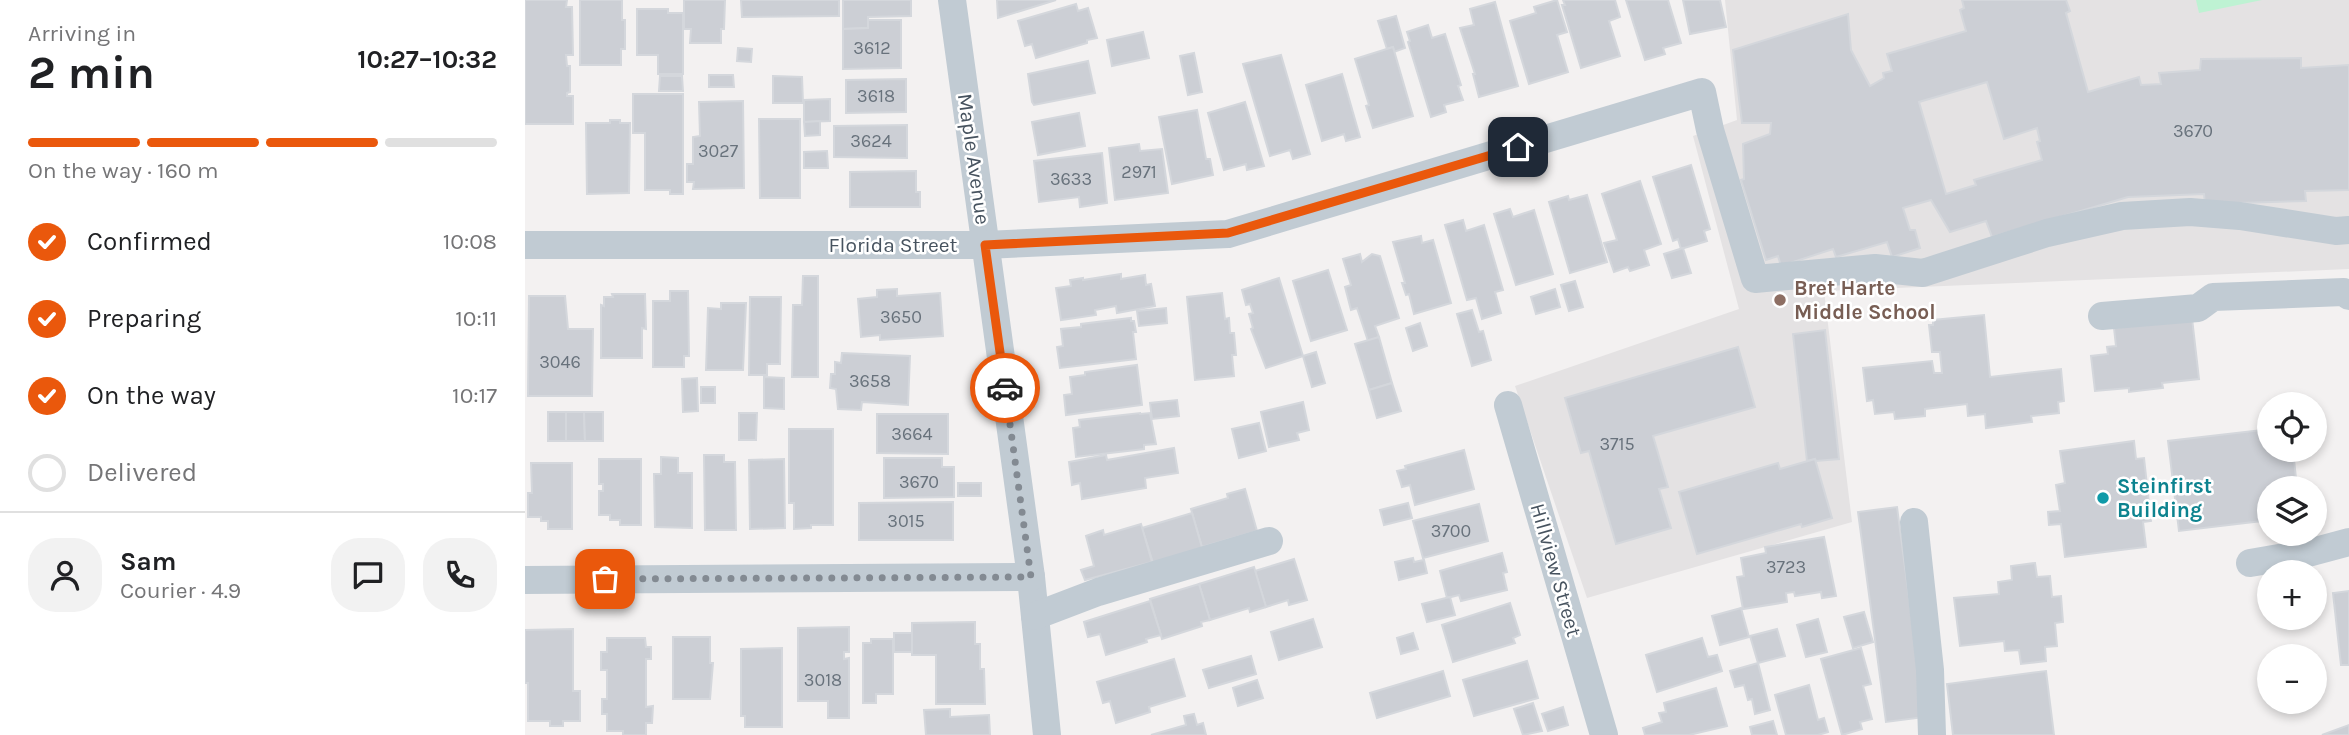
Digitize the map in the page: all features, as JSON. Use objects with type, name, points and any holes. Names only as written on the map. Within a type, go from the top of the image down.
[{"type":"street","name":"Maple Avenue","points":[[952,0],[1031,577],[1047,735]]},
{"type":"street","name":"Florida Street","points":[[525,245],[985,245],[1228,233],[1702,92],[1710,130],[1755,279],[1875,268],[1923,273],[2047,233],[2122,216],[2190,212],[2240,216],[2336,231],[2349,230]]},
{"type":"street","points":[[2102,316],[2198,308],[2213,297],[2344,292],[2349,296]]},
{"type":"street","name":"Hillview Street","points":[[1507,405],[1604,735]]},
{"type":"street","points":[[1914,522],[1930,670],[1932,735]]},
{"type":"street","points":[[1035,616],[1098,592],[1269,541]]},
{"type":"street","points":[[2250,563],[2308,553],[2349,542]]},
{"type":"street","points":[[525,580],[1031,577]]},
{"type":"shaded area","name":"Bret Harte Middle School","points":[[1725,0],[2349,0],[2349,269],[1824,291],[1852,522],[1587,598],[1515,386],[1739,309],[1693,136],[1737,120]]},
{"type":"green space","points":[[2196,0],[2262,0],[2199,13]]},
{"type":"building","points":[[525,0],[567,0],[566,7],[572,7],[573,55],[566,55],[567,66],[570,66],[570,92],[567,96],[573,96],[573,124],[525,124]]},
{"type":"building","points":[[580,0],[622,0],[625,49],[621,49],[621,65],[580,65]]},
{"type":"building","points":[[684,0],[725,0],[721,43],[690,43],[691,29],[684,29]]},
{"type":"building","points":[[741,0],[839,0],[839,16],[742,17]]},
{"type":"building","points":[[843,0],[911,0],[911,16],[868,17],[868,28],[843,29]]},
{"type":"building","points":[[997,0],[1056,0],[998,18]]},
{"type":"building","points":[[1557,0],[1567,32],[1557,35],[1568,72],[1529,84],[1510,21],[1536,13],[1534,7]]},
{"type":"building","points":[[1563,0],[1615,0],[1620,17],[1609,21],[1620,56],[1581,68],[1562,5],[1565,5]]},
{"type":"building","points":[[1626,0],[1668,0],[1681,43],[1663,48],[1665,54],[1645,60]]},
{"type":"building","points":[[1683,0],[1720,0],[1726,27],[1690,34]]},
{"type":"building","points":[[1962,0],[2066,0],[2070,11],[2066,13],[2088,92],[2139,77],[2141,85],[2161,84],[2159,73],[2200,70],[2201,59],[2301,58],[2301,68],[2349,65],[2349,190],[2305,191],[2306,201],[2205,204],[2204,194],[2128,197],[1992,237],[1986,221],[1950,232],[1931,200],[1903,208],[1910,230],[1915,230],[1920,248],[1892,257],[1887,242],[1836,257],[1833,249],[1781,266],[1778,256],[1766,260],[1741,180],[1744,179],[1743,144],[1770,134],[1771,123],[1742,123],[1733,50],[1848,14],[1851,50],[1870,86],[1884,78],[1883,73],[1892,71],[1887,54],[1966,31],[1960,10],[1964,8]],"holes":[[[1987,82],[2004,139],[2037,128],[2040,141],[2037,142],[2042,160],[1974,180],[1976,185],[1946,194],[1919,102]]]},
{"type":"building","points":[[1495,2],[1518,86],[1479,97],[1475,74],[1460,28],[1474,25],[1470,9]]},
{"type":"building","points":[[1076,4],[1078,11],[1088,8],[1097,38],[1036,58],[1032,44],[1025,46],[1018,21]]},
{"type":"building","points":[[637,9],[668,9],[668,13],[683,13],[683,74],[658,74],[658,55],[637,55]]},
{"type":"building","points":[[1396,16],[1405,48],[1394,52],[1393,47],[1387,49],[1378,21]]},
{"type":"building","points":[[868,20],[901,20],[901,68],[843,69],[843,29],[868,28]]},
{"type":"building","points":[[1428,25],[1432,38],[1445,34],[1463,100],[1444,105],[1446,112],[1431,117],[1407,32]]},
{"type":"building","points":[[1143,32],[1149,58],[1112,66],[1107,40]]},
{"type":"building","points":[[1393,47],[1413,116],[1373,128],[1355,59]]},
{"type":"building","points":[[738,48],[752,49],[751,62],[737,61]]},
{"type":"building","points":[[1194,53],[1202,92],[1188,95],[1180,56]]},
{"type":"building","points":[[1281,55],[1310,154],[1293,159],[1290,150],[1270,156],[1243,64]]},
{"type":"building","points":[[1088,61],[1095,93],[1034,105],[1028,74]]},
{"type":"building","points":[[1342,74],[1360,137],[1346,141],[1344,134],[1322,141],[1306,85]]},
{"type":"building","points":[[709,75],[733,75],[734,87],[709,87]]},
{"type":"building","points":[[660,76],[682,76],[683,91],[659,91]]},
{"type":"building","points":[[773,76],[802,77],[803,103],[773,103]]},
{"type":"building","points":[[906,79],[906,112],[846,113],[846,80]]},
{"type":"building","points":[[633,94],[683,94],[683,194],[670,194],[670,190],[645,190],[645,133],[633,133]]},
{"type":"building","points":[[830,99],[830,121],[804,122],[804,100]]},
{"type":"building","points":[[743,101],[744,188],[693,189],[694,182],[687,182],[687,164],[693,164],[693,137],[700,136],[699,102]]},
{"type":"building","points":[[1245,102],[1264,166],[1247,170],[1246,164],[1224,170],[1208,113]]},
{"type":"building","points":[[1197,110],[1206,159],[1210,159],[1213,175],[1172,184],[1159,117]]},
{"type":"building","points":[[1079,113],[1085,146],[1038,155],[1032,122]]},
{"type":"building","points":[[759,119],[800,119],[800,198],[760,198]]},
{"type":"building","points":[[610,120],[630,123],[629,193],[587,194],[586,123],[610,123]]},
{"type":"building","points":[[820,121],[820,135],[805,136],[804,122]]},
{"type":"building","points":[[907,125],[907,158],[834,157],[834,126]]},
{"type":"building","points":[[1139,144],[1140,151],[1162,149],[1168,193],[1115,200],[1109,148]]},
{"type":"building","points":[[827,151],[828,168],[804,168],[804,152]]},
{"type":"building","points":[[1102,153],[1107,203],[1080,207],[1079,197],[1039,202],[1034,161]]},
{"type":"building","points":[[1691,165],[1710,229],[1704,231],[1707,241],[1681,249],[1678,239],[1673,241],[1653,177]]},
{"type":"building","points":[[916,171],[916,192],[920,192],[920,207],[850,207],[850,172]]},
{"type":"building","points":[[1640,181],[1661,244],[1644,250],[1649,265],[1630,271],[1628,267],[1614,272],[1604,243],[1617,240],[1602,194]]},
{"type":"building","points":[[1587,195],[1607,262],[1570,273],[1549,202],[1568,196],[1569,200]]},
{"type":"building","points":[[1510,209],[1513,217],[1534,210],[1553,274],[1516,285],[1494,214]]},
{"type":"building","points":[[1463,220],[1466,231],[1484,225],[1503,290],[1495,292],[1501,313],[1482,319],[1476,298],[1467,300],[1445,225]]},
{"type":"building","points":[[1421,236],[1422,243],[1433,240],[1451,303],[1414,314],[1409,294],[1406,295],[1402,283],[1405,283],[1393,242]]},
{"type":"building","points":[[1683,248],[1691,273],[1672,278],[1664,254]]},
{"type":"building","points":[[1360,254],[1362,262],[1372,254],[1380,256],[1399,318],[1375,326],[1379,337],[1368,341],[1357,308],[1351,310],[1345,287],[1351,285],[1343,259]]},
{"type":"building","points":[[1328,270],[1347,330],[1311,341],[1293,281]]},
{"type":"building","points":[[1121,274],[1121,279],[1145,275],[1146,285],[1151,284],[1155,306],[1117,313],[1116,306],[1095,310],[1096,315],[1061,320],[1056,288],[1071,286],[1070,280]]},
{"type":"building","points":[[803,276],[818,276],[818,377],[792,377],[793,305],[802,305]]},
{"type":"building","points":[[1279,278],[1303,356],[1266,368],[1251,329],[1253,328],[1249,314],[1253,313],[1250,304],[1246,305],[1242,290]]},
{"type":"building","points":[[1575,281],[1583,307],[1569,311],[1561,285]]},
{"type":"building","points":[[897,289],[897,296],[940,293],[943,336],[880,340],[880,335],[861,337],[858,299],[877,297],[877,290]]},
{"type":"building","points":[[1555,289],[1560,307],[1536,314],[1531,297]]},
{"type":"building","points":[[670,291],[688,291],[689,356],[684,356],[684,367],[653,367],[653,301],[670,301]]},
{"type":"building","points":[[1222,293],[1225,319],[1229,318],[1230,333],[1234,333],[1234,376],[1195,380],[1187,297]]},
{"type":"building","points":[[612,294],[645,294],[646,329],[642,328],[642,358],[601,358],[601,305],[604,306],[604,297],[613,297]]},
{"type":"building","points":[[529,296],[565,296],[568,329],[593,329],[592,396],[528,396]]},
{"type":"building","points":[[750,297],[781,297],[780,364],[767,364],[767,375],[749,375]]},
{"type":"building","points":[[721,303],[746,303],[743,370],[706,370],[708,308],[721,309]]},
{"type":"building","points":[[1166,308],[1167,323],[1139,326],[1137,311]]},
{"type":"building","points":[[1472,310],[1479,332],[1483,331],[1491,360],[1472,366],[1457,314]]},
{"type":"building","points":[[1984,315],[1990,377],[2061,369],[2064,401],[2058,402],[2059,413],[2031,416],[2032,422],[1986,428],[1985,414],[1968,416],[1967,404],[1925,409],[1925,416],[1895,419],[1894,412],[1875,414],[1873,400],[1867,401],[1863,368],[1932,361],[1934,373],[1942,373],[1940,352],[1932,352],[1929,325],[1933,325],[1933,320]]},
{"type":"building","points":[[1131,318],[1136,332],[1133,332],[1136,359],[1060,368],[1057,347],[1063,346],[1061,329]]},
{"type":"building","points":[[2192,318],[2199,379],[2162,383],[2163,388],[2129,392],[2129,388],[2095,391],[2091,356],[2108,354],[2107,347],[2116,346],[2114,328]]},
{"type":"building","points":[[1420,323],[1427,346],[1413,351],[1406,328]]},
{"type":"building","points":[[1825,330],[1839,459],[1807,461],[1793,334]]},
{"type":"building","points":[[1379,337],[1392,383],[1369,390],[1355,344]]},
{"type":"building","points":[[1738,347],[1755,407],[1653,436],[1668,487],[1659,489],[1671,528],[1616,544],[1589,451],[1581,453],[1565,398]]},
{"type":"building","points":[[1316,352],[1325,383],[1312,387],[1303,356]]},
{"type":"building","points":[[842,353],[910,356],[908,405],[862,402],[861,410],[838,409],[836,389],[830,388],[831,374],[835,374],[835,362],[841,363]]},
{"type":"building","points":[[1137,365],[1142,405],[1066,415],[1064,395],[1072,394],[1070,377],[1085,375],[1085,372]]},
{"type":"building","points":[[764,377],[784,378],[784,409],[764,408]]},
{"type":"building","points":[[697,378],[698,411],[683,412],[682,379]]},
{"type":"building","points":[[1392,383],[1401,411],[1377,418],[1369,390]]},
{"type":"building","points":[[701,387],[715,387],[715,403],[701,403]]},
{"type":"building","points":[[1177,400],[1179,416],[1152,419],[1150,403]]},
{"type":"building","points":[[1303,402],[1309,430],[1297,433],[1299,440],[1269,447],[1261,412]]},
{"type":"building","points":[[548,412],[566,412],[566,441],[548,441]]},
{"type":"building","points":[[566,412],[584,412],[585,441],[566,441]]},
{"type":"building","points":[[584,412],[603,412],[603,441],[585,441]]},
{"type":"building","points":[[739,413],[757,413],[756,440],[739,440]]},
{"type":"building","points":[[1150,413],[1156,444],[1144,445],[1144,449],[1076,457],[1073,428],[1080,427],[1079,420]]},
{"type":"building","points":[[877,414],[948,414],[948,454],[877,453]]},
{"type":"building","points":[[1259,423],[1266,451],[1239,458],[1232,429]]},
{"type":"building","points":[[789,429],[833,429],[833,525],[811,525],[811,528],[794,529],[794,503],[789,503]]},
{"type":"building","points":[[2257,431],[2257,462],[2294,462],[2296,476],[2257,476],[2257,522],[2179,531],[2168,441]]},
{"type":"building","name":"Steinfirst Building","points":[[2134,441],[2136,459],[2144,458],[2151,521],[2143,522],[2146,547],[2065,557],[2061,524],[2049,525],[2048,512],[2060,511],[2056,485],[2065,483],[2060,451]]},
{"type":"building","points":[[1174,448],[1178,473],[1145,478],[1146,488],[1082,499],[1080,483],[1072,485],[1069,462],[1106,455],[1107,460]]},
{"type":"building","points":[[1464,450],[1474,489],[1415,505],[1410,485],[1402,487],[1397,471],[1406,469],[1405,466]]},
{"type":"building","points":[[704,455],[724,455],[724,462],[735,462],[736,530],[705,530]]},
{"type":"building","points":[[661,457],[678,458],[678,473],[692,473],[692,528],[655,527],[654,474],[661,474]]},
{"type":"building","points":[[884,458],[942,458],[942,467],[954,467],[954,497],[884,498]]},
{"type":"building","points":[[599,459],[641,459],[641,525],[620,525],[620,520],[610,520],[610,515],[599,515],[599,491],[603,491],[603,484],[599,484]]},
{"type":"building","points":[[784,459],[785,528],[750,529],[749,460]]},
{"type":"building","points":[[1815,459],[1832,518],[1802,527],[1801,524],[1697,554],[1679,492],[1778,463],[1780,469]]},
{"type":"building","points":[[531,463],[572,463],[572,529],[548,529],[548,521],[541,521],[541,517],[528,517],[528,493],[532,493]]},
{"type":"building","points":[[958,483],[981,483],[981,496],[958,496]]},
{"type":"building","points":[[1245,489],[1257,531],[1202,547],[1191,509],[1228,498],[1227,494]]},
{"type":"building","points":[[953,502],[953,540],[859,540],[859,503]]},
{"type":"building","points":[[1408,503],[1412,518],[1384,525],[1380,510]]},
{"type":"building","points":[[1479,504],[1488,541],[1423,558],[1413,521]]},
{"type":"building","points":[[1897,507],[1925,717],[1886,722],[1858,512]]},
{"type":"building","points":[[1192,513],[1203,551],[1154,566],[1142,528]]},
{"type":"building","points":[[1141,524],[1152,562],[1085,580],[1081,570],[1094,566],[1086,536],[1103,530],[1104,535]]},
{"type":"building","points":[[1824,537],[1836,596],[1822,598],[1821,592],[1795,596],[1794,592],[1786,593],[1787,602],[1743,609],[1737,577],[1744,576],[1741,558],[1766,553],[1765,547]]},
{"type":"building","points":[[1502,553],[1507,572],[1503,573],[1507,590],[1461,601],[1459,595],[1447,598],[1440,571]]},
{"type":"building","points":[[1413,558],[1414,562],[1424,560],[1427,573],[1399,580],[1395,562]]},
{"type":"building","points":[[1294,559],[1307,600],[1289,605],[1288,600],[1266,607],[1255,571]]},
{"type":"building","points":[[2035,563],[2037,577],[2050,576],[2052,597],[2061,596],[2063,622],[2055,623],[2057,646],[2045,647],[2046,661],[2021,664],[2019,650],[2005,651],[2004,641],[1960,646],[1954,598],[1999,594],[1998,582],[2012,580],[2011,566]]},
{"type":"building","points":[[1254,567],[1266,607],[1250,612],[1249,608],[1210,620],[1199,584]]},
{"type":"building","points":[[1199,584],[1210,620],[1201,622],[1202,626],[1162,639],[1150,599]]},
{"type":"building","points":[[2349,591],[2349,665],[2341,665],[2333,593]]},
{"type":"building","points":[[1450,597],[1455,615],[1427,622],[1422,604]]},
{"type":"building","points":[[1150,601],[1161,635],[1106,655],[1100,634],[1088,637],[1084,622]]},
{"type":"building","points":[[1510,603],[1520,635],[1513,638],[1515,643],[1453,662],[1442,625]]},
{"type":"building","points":[[1741,608],[1749,637],[1720,645],[1712,616]]},
{"type":"building","points":[[1864,612],[1873,642],[1853,648],[1844,617]]},
{"type":"building","points":[[1313,619],[1322,647],[1279,660],[1271,632]]},
{"type":"building","points":[[1818,619],[1827,652],[1806,657],[1797,625]]},
{"type":"building","points":[[975,622],[975,644],[980,644],[980,669],[984,669],[985,704],[936,704],[936,655],[912,655],[912,623]]},
{"type":"building","points":[[849,627],[849,652],[844,652],[844,659],[849,658],[849,718],[828,718],[828,701],[798,701],[798,628]]},
{"type":"building","points":[[573,629],[573,691],[580,691],[580,721],[563,721],[563,726],[550,726],[550,721],[528,721],[525,630]]},
{"type":"building","points":[[1777,629],[1785,656],[1758,663],[1750,636]]},
{"type":"building","points":[[894,633],[912,633],[912,652],[894,652]]},
{"type":"building","points":[[1413,633],[1418,649],[1401,654],[1397,638]]},
{"type":"building","points":[[673,637],[710,637],[710,663],[713,663],[710,699],[673,699]]},
{"type":"building","points":[[607,638],[645,638],[646,647],[651,647],[651,659],[646,659],[646,707],[653,706],[652,723],[646,723],[646,735],[623,735],[623,731],[607,731],[607,714],[602,714],[602,699],[607,699],[607,670],[601,670],[601,652],[607,652]]},
{"type":"building","points":[[1702,638],[1708,657],[1717,655],[1722,671],[1657,692],[1646,655]]},
{"type":"building","points":[[871,639],[893,639],[893,694],[876,694],[876,703],[863,703],[863,643],[871,643]]},
{"type":"building","points":[[782,648],[782,727],[745,727],[745,716],[741,716],[741,649]]},
{"type":"building","points":[[1861,648],[1871,684],[1863,686],[1872,719],[1860,722],[1862,729],[1842,735],[1821,659]]},
{"type":"building","points":[[1251,656],[1256,674],[1209,688],[1203,670]]},
{"type":"building","points":[[1174,659],[1185,696],[1149,707],[1150,712],[1116,723],[1110,701],[1103,703],[1097,682]]},
{"type":"building","points":[[1527,661],[1538,698],[1474,716],[1463,680]]},
{"type":"building","points":[[1758,663],[1770,710],[1755,714],[1752,699],[1748,700],[1744,685],[1735,687],[1730,671]]},
{"type":"building","points":[[1443,671],[1450,696],[1377,718],[1370,693]]},
{"type":"building","points":[[2046,671],[2054,735],[1953,735],[1947,684]]},
{"type":"building","points":[[1257,680],[1263,698],[1238,706],[1233,688]]},
{"type":"building","points":[[1809,685],[1818,720],[1824,718],[1828,732],[1818,735],[1786,735],[1775,695]]},
{"type":"building","points":[[1716,688],[1727,726],[1689,735],[1645,735],[1643,728],[1662,722],[1659,713],[1666,712],[1664,703]]},
{"type":"building","points":[[1533,703],[1542,731],[1523,735],[1514,709]]},
{"type":"building","points":[[1563,707],[1568,725],[1548,731],[1542,714]]},
{"type":"building","points":[[950,709],[950,717],[989,715],[990,735],[926,735],[924,710]]},
{"type":"building","points":[[1194,714],[1197,725],[1203,723],[1206,735],[1151,735],[1186,725],[1184,716]]},
{"type":"building","points":[[1773,721],[1777,735],[1752,735],[1750,727]]},
{"type":"building","points":[[2349,725],[2349,735],[2322,735]]},
{"type":"way so far","points":[[605,579],[1031,577],[1005,388]]},
{"type":"place","name":"Bret Harte Middle School","points":[[1780,300]]},
{"type":"place","name":"Steinfirst Building","points":[[2103,498]]},
{"type":"route","points":[[1005,388],[985,245],[1228,233],[1518,147]]}]
